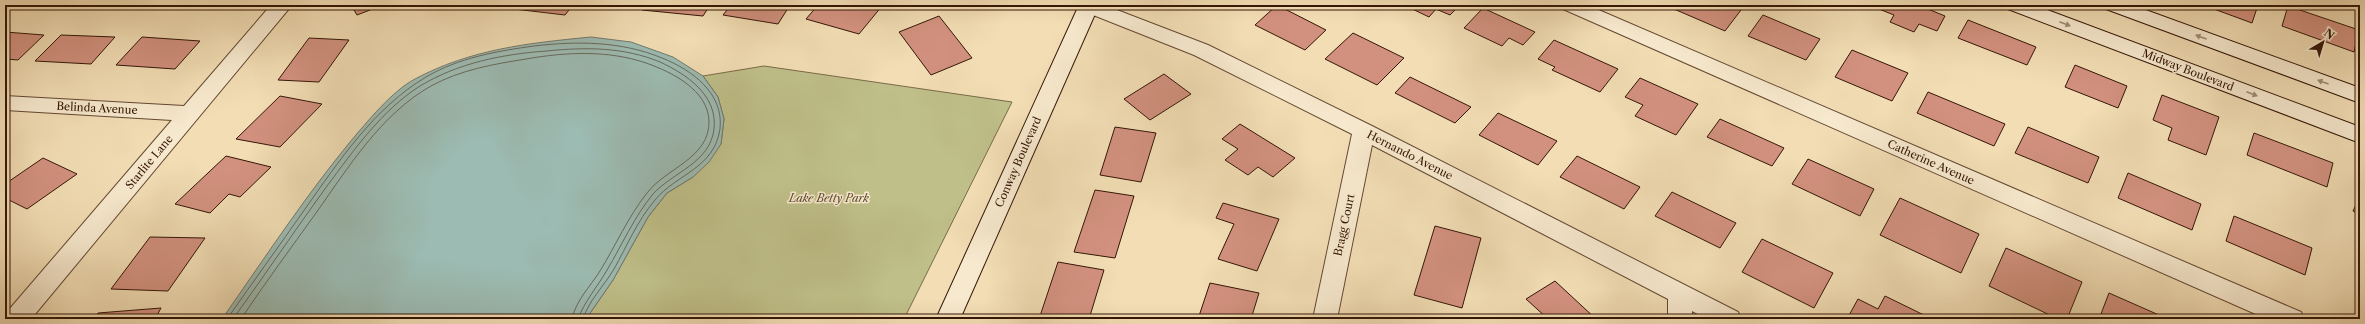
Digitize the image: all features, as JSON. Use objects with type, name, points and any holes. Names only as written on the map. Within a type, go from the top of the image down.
[{"type":"street","name":"Starlite Lane","points":[[16,319],[282,5]]},
{"type":"street","name":"Hernando Avenue","points":[[1087,5],[1201,50],[1364,131],[1729,319]]},
{"type":"street","name":"Conway Boulevard","points":[[948,319],[1087,5]]},
{"type":"street","name":"Catherine Avenue","points":[[1570,5],[2292,319]]},
{"type":"street","name":"Midway Boulevard","points":[[2015,5],[2360,135]]},
{"type":"street","points":[[2113,5],[2360,96]]},
{"type":"street","name":"Belinda Avenue","points":[[5,103],[190,114]]},
{"type":"street","name":"Bragg Court","points":[[1324,319],[1364,131]]},
{"type":"street","points":[[1680,294],[1680,319]]},
{"type":"green space","name":"Lake Betty Park","points":[[764,66],[1012,102],[904,319],[586,319],[613,280],[648,217],[667,193],[693,177],[721,144],[724,119],[718,97],[703,76]]},
{"type":"water","points":[[591,37],[631,42],[673,57],[703,76],[718,97],[724,119],[721,144],[709,162],[693,177],[667,193],[648,217],[613,280],[586,319],[222,319],[284,229],[333,163],[380,108],[406,84],[436,69],[479,54],[523,45]]},
{"type":"building","points":[[351,5],[383,5],[357,15]]},
{"type":"building","points":[[429,5],[488,5],[427,8]]},
{"type":"building","points":[[499,5],[573,5],[565,15],[497,7]]},
{"type":"building","points":[[645,5],[710,5],[703,16],[642,10]]},
{"type":"building","points":[[731,5],[790,5],[778,24],[723,15]]},
{"type":"building","points":[[818,5],[882,6],[859,34],[806,19]]},
{"type":"building","points":[[1277,5],[1326,30],[1305,50],[1255,25]]},
{"type":"building","points":[[1404,5],[1460,5],[1450,15],[1436,9],[1429,17]]},
{"type":"building","points":[[1730,5],[1741,10],[1725,31],[1667,6]]},
{"type":"building","points":[[1881,5],[1918,5],[1945,16],[1937,31],[1919,24],[1914,32],[1890,22],[1894,15],[1879,9]]},
{"type":"building","points":[[2203,5],[2258,5],[2252,23]]},
{"type":"building","points":[[2288,6],[2359,30],[2354,52],[2282,26]]},
{"type":"building","points":[[1483,8],[1535,32],[1523,45],[1509,38],[1502,46],[1464,28]]},
{"type":"building","points":[[1763,15],[1820,39],[1806,60],[1748,36]]},
{"type":"building","points":[[939,16],[972,58],[931,75],[899,32]]},
{"type":"building","points":[[1968,20],[2036,47],[2027,65],[1958,38]]},
{"type":"building","points":[[5,32],[44,35],[18,60],[5,59]]},
{"type":"building","points":[[1353,33],[1404,58],[1377,85],[1325,59]]},
{"type":"building","points":[[61,35],[115,37],[91,64],[35,61]]},
{"type":"building","points":[[142,37],[200,41],[175,69],[116,65]]},
{"type":"building","points":[[309,38],[349,40],[319,82],[278,80]]},
{"type":"building","points":[[1554,40],[1618,69],[1600,92],[1552,70],[1555,67],[1538,59]]},
{"type":"building","points":[[1852,50],[1908,73],[1892,101],[1835,77]]},
{"type":"building","points":[[2075,65],[2127,86],[2118,108],[2065,87]]},
{"type":"building","points":[[1164,74],[1191,94],[1150,120],[1124,99]]},
{"type":"building","points":[[1410,77],[1471,107],[1455,123],[1395,93]]},
{"type":"building","points":[[1640,78],[1698,104],[1676,135],[1635,116],[1643,105],[1625,97]]},
{"type":"building","points":[[1928,92],[2005,124],[1994,146],[1917,113]]},
{"type":"building","points":[[2162,95],[2219,117],[2206,155],[2168,140],[2172,128],[2153,120]]},
{"type":"building","points":[[280,96],[322,104],[280,147],[236,139]]},
{"type":"building","points":[[1498,113],[1557,141],[1538,165],[1479,135]]},
{"type":"building","points":[[1720,119],[1784,148],[1772,166],[1707,137]]},
{"type":"building","points":[[1240,124],[1295,158],[1273,177],[1258,167],[1248,175],[1225,160],[1238,149],[1222,139]]},
{"type":"building","points":[[1115,127],[1156,133],[1141,182],[1100,175]]},
{"type":"building","points":[[2028,127],[2099,157],[2088,183],[2015,153]]},
{"type":"building","points":[[2254,133],[2333,163],[2327,187],[2247,155]]},
{"type":"building","points":[[226,156],[271,167],[240,197],[229,194],[210,213],[175,204]]},
{"type":"building","points":[[1577,156],[1640,187],[1624,209],[1560,177]]},
{"type":"building","points":[[43,158],[77,174],[27,209],[5,198],[5,184]]},
{"type":"building","points":[[1808,159],[1874,189],[1860,216],[1792,184]]},
{"type":"building","points":[[2128,173],[2201,204],[2192,230],[2118,198]]},
{"type":"building","points":[[1095,190],[1134,196],[1115,258],[1074,252]]},
{"type":"building","points":[[1672,192],[1736,223],[1720,248],[1655,216]]},
{"type":"building","points":[[2360,197],[2360,214],[2353,211]]},
{"type":"building","points":[[1900,198],[1979,234],[1961,273],[1880,235]]},
{"type":"building","points":[[1223,203],[1279,219],[1257,271],[1218,259],[1234,224],[1216,218]]},
{"type":"building","points":[[2234,216],[2312,248],[2305,275],[2226,241]]},
{"type":"building","points":[[1435,226],[1481,238],[1462,308],[1414,295]]},
{"type":"building","points":[[150,237],[205,238],[168,291],[111,289]]},
{"type":"building","points":[[1762,239],[1833,273],[1814,308],[1742,272]]},
{"type":"building","points":[[2006,248],[2082,282],[2067,319],[2058,319],[1989,286]]},
{"type":"building","points":[[1058,262],[1104,270],[1089,319],[1039,319]]},
{"type":"building","points":[[1555,281],[1596,319],[1548,319],[1526,299]]},
{"type":"building","points":[[1210,283],[1259,293],[1251,319],[1198,319]]},
{"type":"building","points":[[2109,293],[2168,319],[2099,319]]},
{"type":"building","points":[[1885,296],[1928,317],[1926,319],[1847,319],[1858,299],[1878,309]]},
{"type":"building","points":[[161,308],[155,319],[95,319],[98,313]]}]
